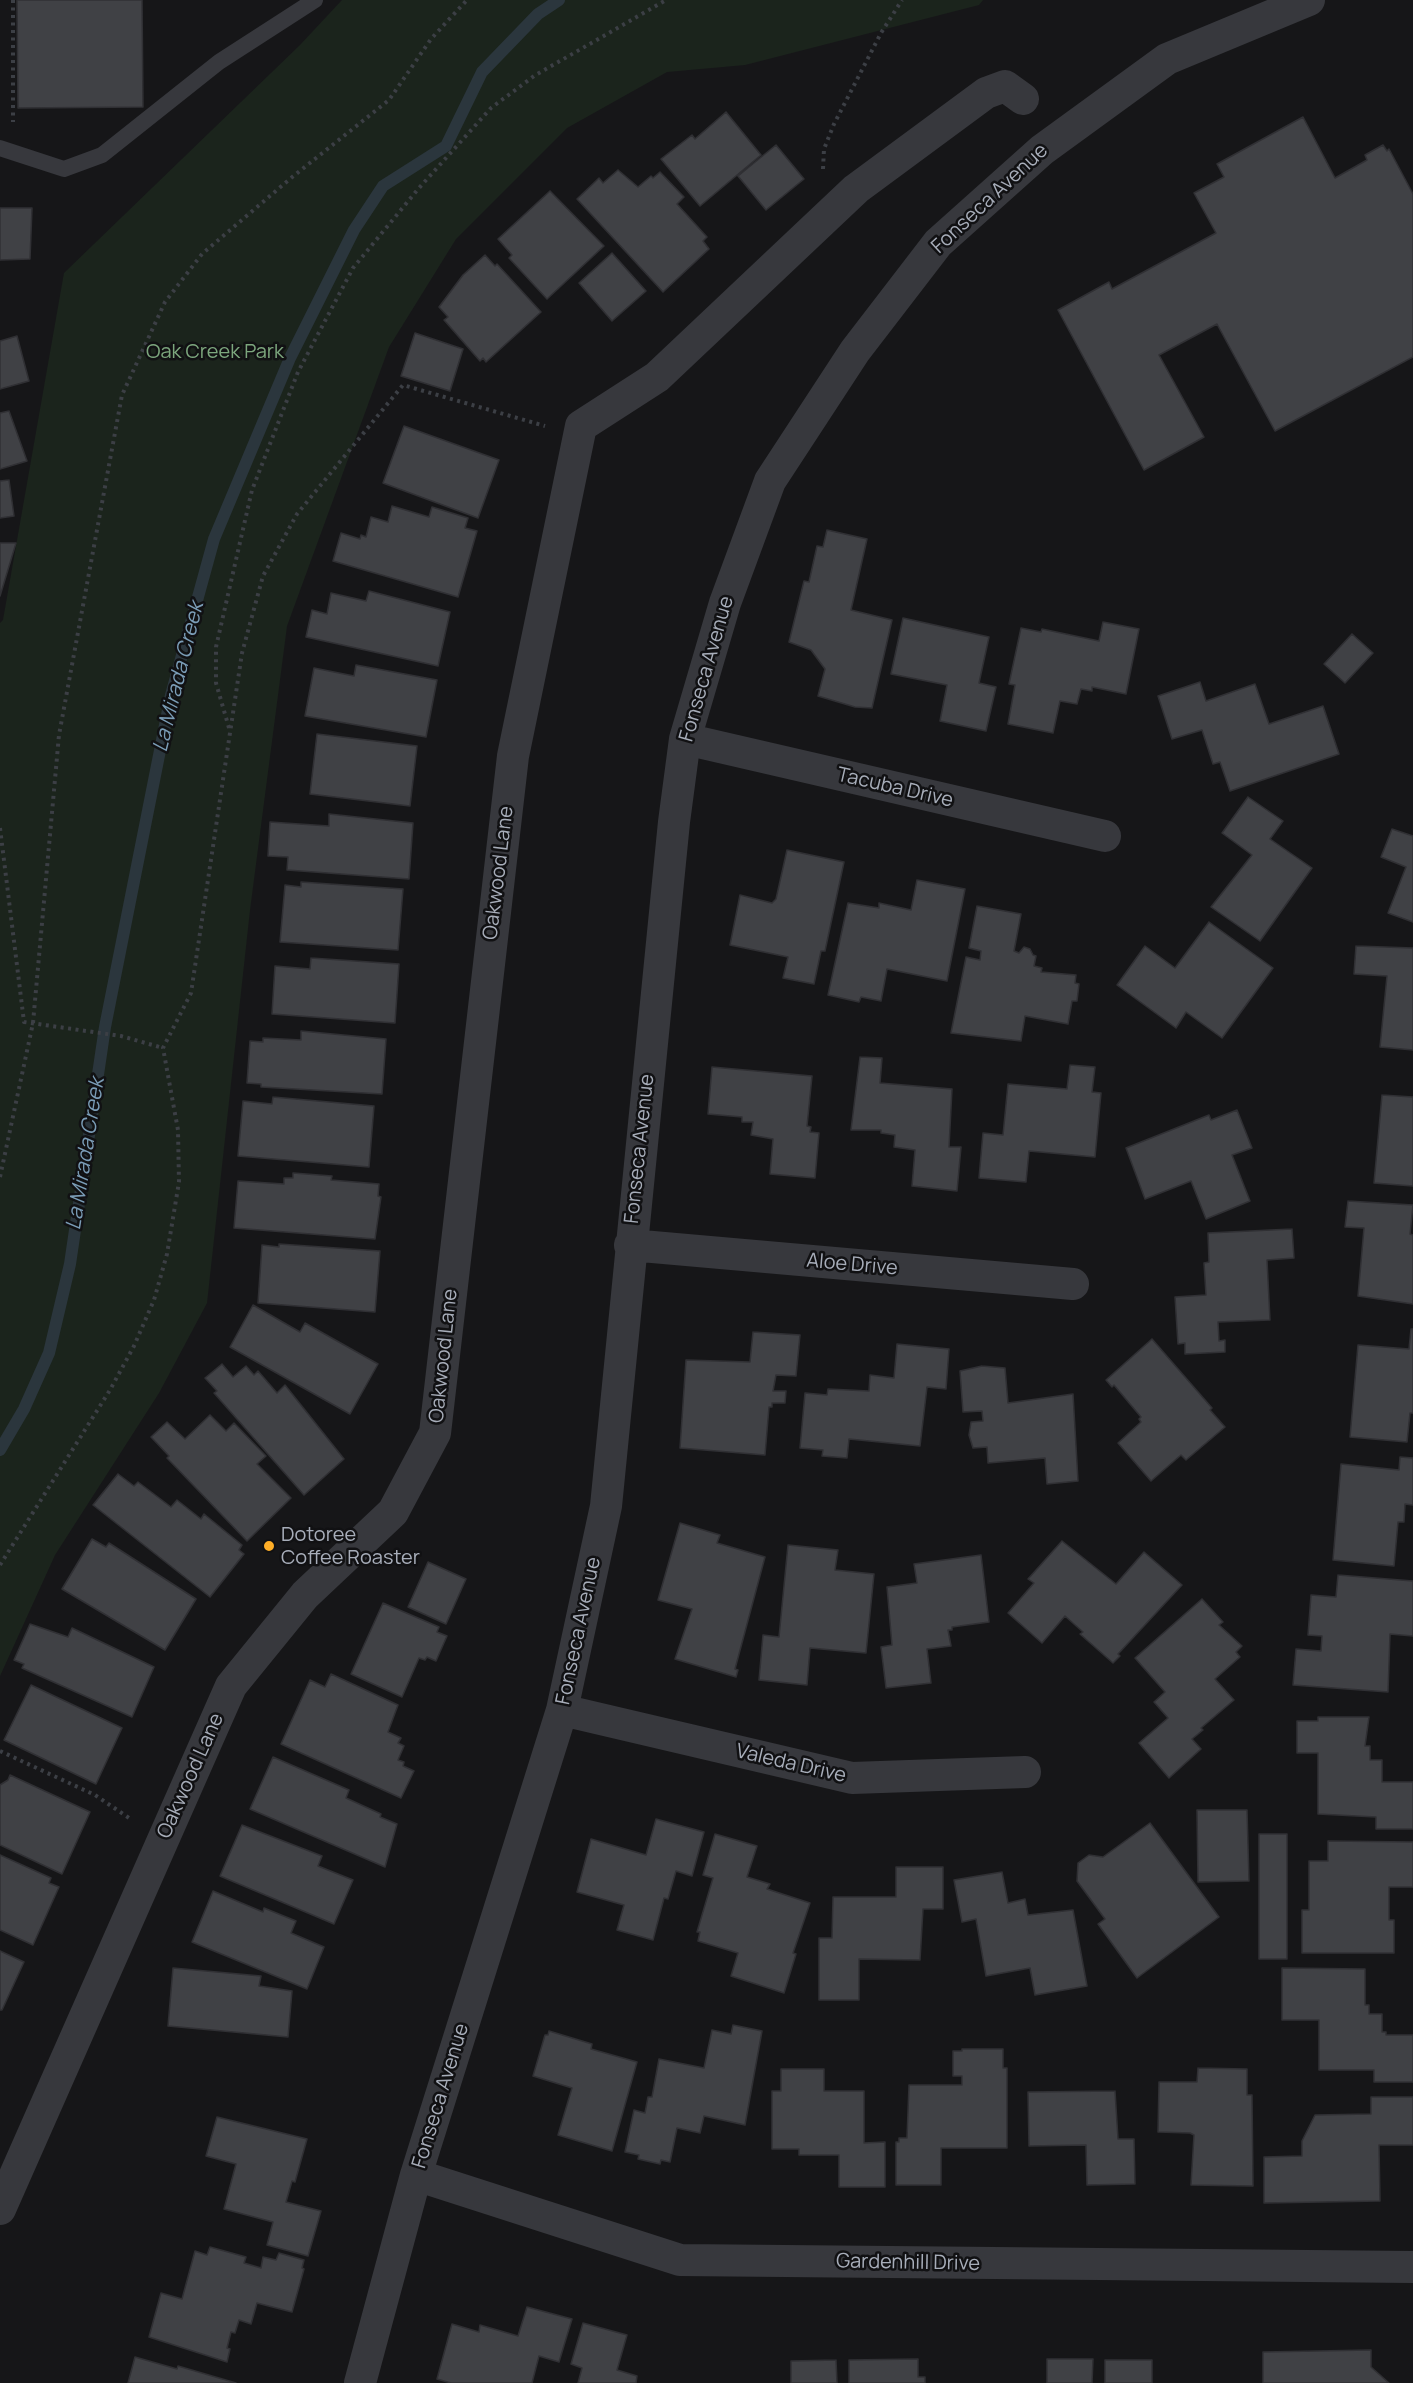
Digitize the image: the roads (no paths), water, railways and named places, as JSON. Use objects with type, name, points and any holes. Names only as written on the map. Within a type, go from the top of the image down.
[{"type":"street","name":"Fonseca Avenue","points":[[360,2383],[416,2175],[562,1710],[606,1506],[630,1245],[685,739],[724,603],[770,481],[855,351],[939,243],[1042,150],[1167,59],[1309,0]]},
{"type":"street","name":"Oakwood Lane","points":[[0,2209],[231,1686],[305,1595],[393,1512],[435,1434],[513,756],[580,431],[657,377],[848,198],[986,93],[1005,86],[1023,99]]},
{"type":"street","name":"Tacuba Drive","points":[[685,739],[1105,836]]},
{"type":"street","name":"Aloe Drive","points":[[630,1245],[1073,1284]]},
{"type":"street","name":"Valeda Drive","points":[[562,1710],[852,1778],[1025,1772]]},
{"type":"street","name":"Gardenhill Drive","points":[[416,2175],[680,2260],[1413,2267]]},
{"type":"lane","points":[[7,150],[64,169],[102,154],[219,62],[315,0]]},
{"type":"waterway","name":"La Mirada Creek","points":[[0,1450],[24,1409],[49,1353],[70,1264],[105,1027],[171,695],[214,539],[290,358],[354,230],[383,186],[446,146],[482,72],[538,14],[559,0]]},
{"type":"place","name":"Dotoree Coffee Roaster","points":[[269,1546]]},
{"type":"park label","name":"Oak Creek Park","points":[[215,352]]}]
